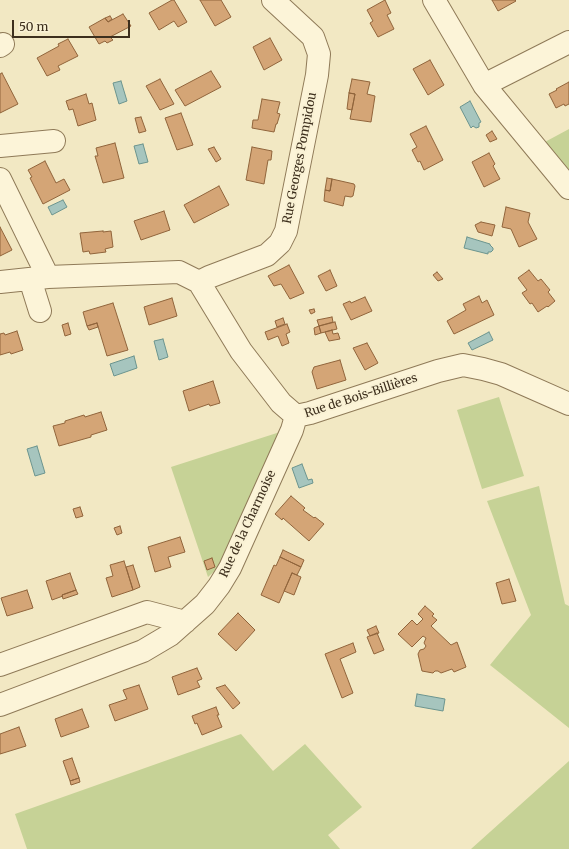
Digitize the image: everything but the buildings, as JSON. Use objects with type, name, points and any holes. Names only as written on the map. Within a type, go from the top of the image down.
[{"type":"street","name":"Rue Georges Pompidou","points":[[199,282],[267,255],[280,243],[286,231],[317,75],[318,54],[313,37],[273,0]]},
{"type":"street","points":[[434,0],[484,85],[569,188]]},
{"type":"street","points":[[484,85],[569,42]]},
{"type":"street","points":[[0,146],[54,141]]},
{"type":"street","points":[[0,179],[39,278],[40,311]]},
{"type":"street","points":[[0,282],[39,278],[179,272],[199,282]]},
{"type":"street","name":"Rue de Bois-Billières","points":[[199,282],[240,351],[281,403],[296,416],[310,413],[438,371],[463,365],[501,374],[569,404]]},
{"type":"street","name":"Rue de la Charmoise","points":[[0,705],[143,651],[170,635],[205,604],[230,568],[292,430],[296,416]]},
{"type":"street","points":[[0,665],[147,612],[185,622]]},
{"type":"green space","points":[[569,129],[569,172],[543,143]]},
{"type":"green space","points":[[499,397],[524,476],[482,489],[457,410]]},
{"type":"green space","points":[[280,432],[219,567],[208,577],[171,467]]},
{"type":"green space","points":[[539,486],[565,604],[569,606],[569,728],[490,665],[531,615],[487,501]]},
{"type":"green space","points":[[241,734],[273,771],[305,744],[362,807],[328,835],[340,849],[27,849],[15,814]]},
{"type":"green space","points":[[569,761],[569,849],[471,849]]},
{"type":"water","points":[[121,81],[127,101],[119,104],[113,83]]},
{"type":"water","points":[[470,101],[481,122],[479,123],[479,127],[476,128],[473,126],[471,128],[460,107]]},
{"type":"water","points":[[143,144],[148,162],[139,164],[134,146]]},
{"type":"water","points":[[63,200],[67,207],[52,215],[48,207]]},
{"type":"water","points":[[467,237],[490,244],[493,250],[488,252],[488,254],[464,248]]},
{"type":"water","points":[[489,332],[493,340],[472,350],[468,343]]},
{"type":"water","points":[[163,339],[168,357],[159,360],[154,341]]},
{"type":"water","points":[[134,356],[137,368],[114,376],[110,364]]},
{"type":"water","points":[[37,446],[45,473],[35,476],[27,449]]},
{"type":"water","points":[[302,464],[308,480],[312,479],[313,483],[299,488],[292,468]]},
{"type":"water","points":[[417,694],[445,699],[443,711],[415,706]]}]
